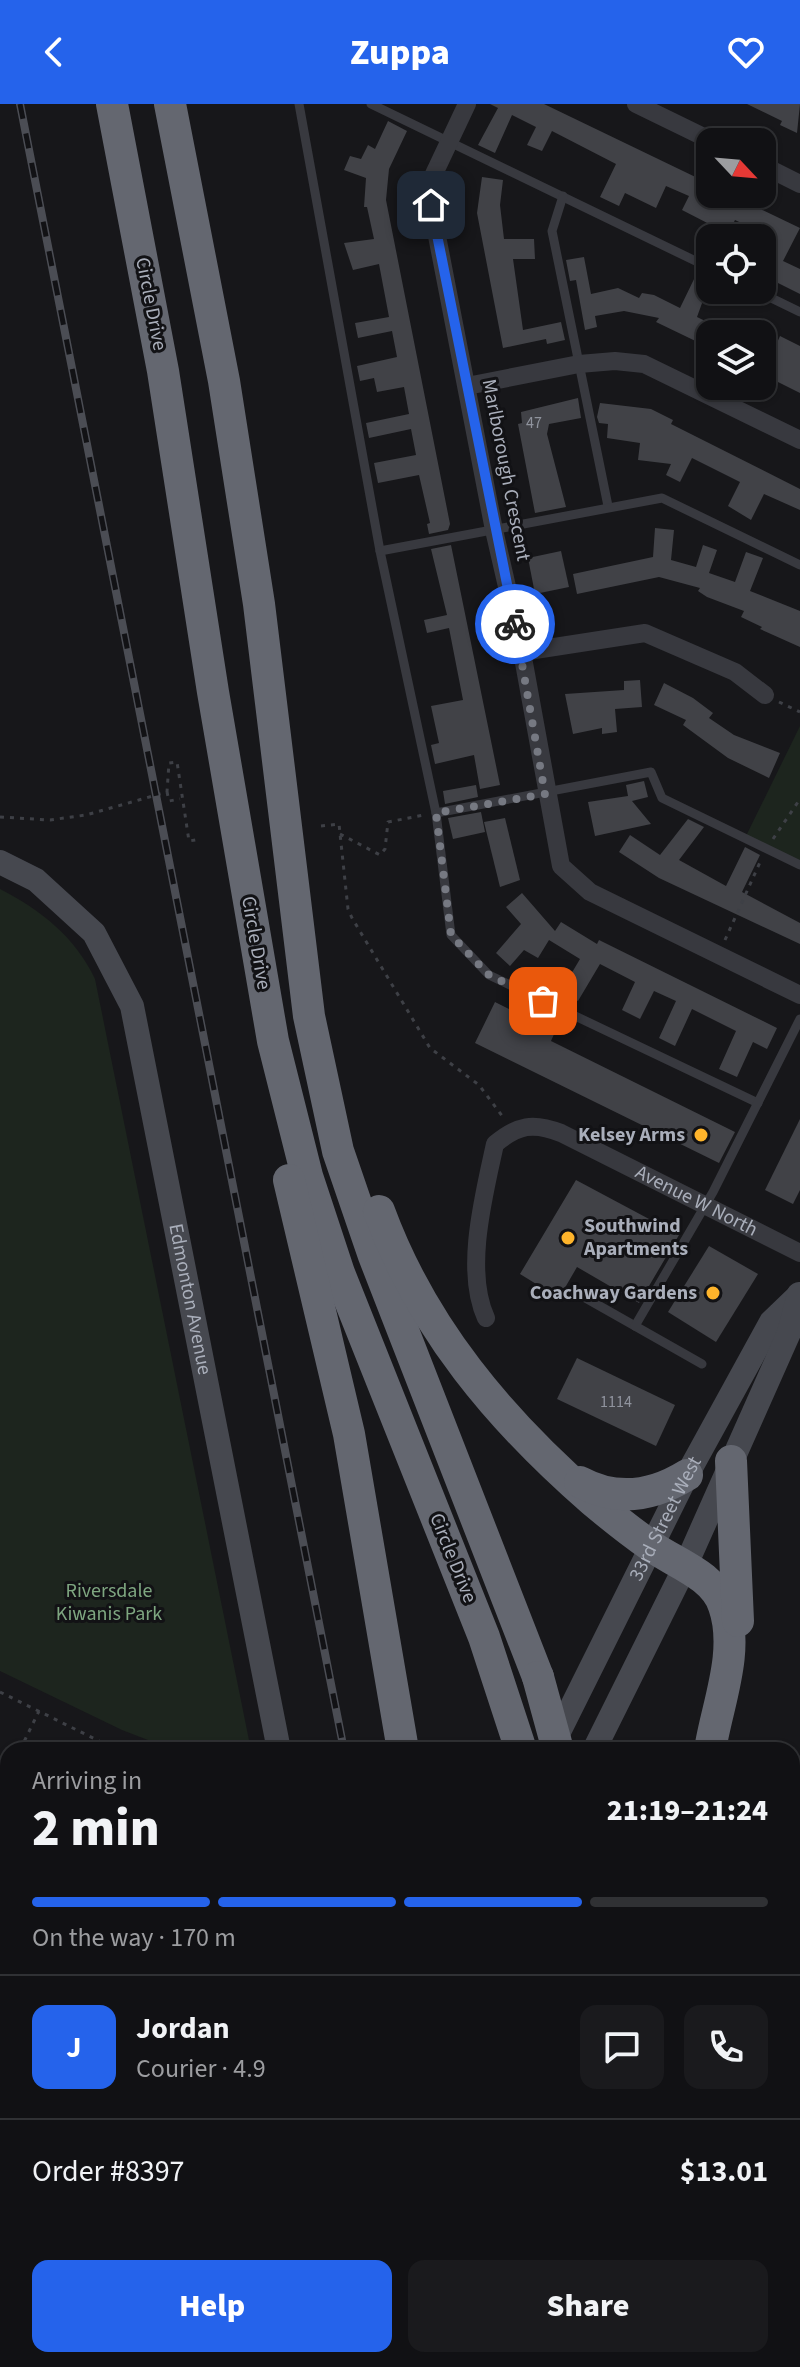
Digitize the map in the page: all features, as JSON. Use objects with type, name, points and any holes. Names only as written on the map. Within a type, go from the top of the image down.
[{"type":"highway","name":"Circle Drive","points":[[112,104],[163,371],[213,692],[273,1041],[307,1176],[339,1273],[484,1637],[519,1742]]},
{"type":"highway","name":"Circle Drive","points":[[170,104],[224,381],[259,604],[309,1016],[338,1151],[538,1677],[556,1742]]},
{"type":"highway","points":[[213,692],[251,1019],[349,1434],[402,1742]]},
{"type":"highway","points":[[309,1016],[387,1233],[438,1331],[471,1377],[551,1463],[651,1546],[685,1567],[718,1594],[727,1620],[726,1665],[713,1742]]},
{"type":"highway","points":[[714,1742],[737,1641],[731,1461]]},
{"type":"highway","points":[[551,1463],[587,1486],[614,1494],[657,1492],[687,1475]]},
{"type":"main road","name":"Edmonton Avenue","points":[[0,862],[36,880],[94,933],[132,1006],[277,1742]]},
{"type":"main road","name":"33rd Street West","points":[[598,1742],[685,1567],[789,1333],[799,1295]]},
{"type":"main road","name":"33rd Street West","points":[[554,1742],[687,1475],[771,1322],[799,1295]]},
{"type":"street","name":"Marlborough Crescent","points":[[467,104],[433,176],[431,205],[494,530],[522,652],[545,794],[561,866],[590,892],[800,995]]},
{"type":"street","points":[[636,104],[696,133]]},
{"type":"street","points":[[776,172],[800,184]]},
{"type":"street","points":[[467,386],[579,364],[615,361],[644,364],[800,440]]},
{"type":"street","points":[[522,652],[645,633],[735,672],[765,695]]},
{"type":"street","name":"Avenue W North","points":[[513,1129],[547,1128],[707,1204],[800,1253]]},
{"type":"street","points":[[486,1318],[478,1302],[474,1275],[495,1144],[513,1129]]},
{"type":"lane","points":[[299,104],[380,551],[436,813],[451,935],[489,975],[758,1103]]},
{"type":"lane","points":[[371,104],[696,261]]},
{"type":"lane","points":[[563,196],[552,231],[608,506]]},
{"type":"lane","points":[[776,300],[800,312]]},
{"type":"lane","points":[[380,551],[662,498],[800,565]]},
{"type":"lane","points":[[436,813],[651,772],[662,798],[800,865]]},
{"type":"lane","points":[[635,1326],[707,1204],[800,1019]]},
{"type":"lane","points":[[582,1296],[702,1364]]},
{"type":"path","points":[[791,708],[800,712]]},
{"type":"path","points":[[181,799],[169,801],[169,763],[177,762],[189,841],[201,839]]},
{"type":"path","points":[[0,817],[50,820],[86,815],[167,792]]},
{"type":"path","points":[[726,938],[767,849],[800,799]]},
{"type":"path","points":[[340,834],[380,855],[385,849],[386,826],[391,819],[436,813]]},
{"type":"path","points":[[321,826],[339,824],[348,909],[430,1048],[479,1085],[513,1129]]},
{"type":"path","points":[[0,1692],[101,1742]]},
{"type":"path","points":[[24,1742],[39,1711]]},
{"type":"green space","points":[[800,726],[800,862],[746,836]]},
{"type":"green space","name":"Riversdale Kiwanis Park","points":[[0,889],[55,926],[77,950],[95,979],[249,1742],[153,1742],[0,1671]]},
{"type":"building","points":[[490,104],[544,104],[696,177],[696,208],[758,208],[800,228],[783,261],[800,269],[800,294],[776,282],[776,224],[743,224],[735,220],[733,224],[709,224],[682,210],[689,196],[666,186],[656,208],[625,193],[619,206],[600,197],[616,164],[552,131],[542,151],[527,145],[536,127],[512,115],[495,153],[478,145],[498,108]]},
{"type":"building","points":[[747,104],[800,104],[797,133],[780,125],[782,121]]},
{"type":"building","points":[[388,121],[407,131],[389,169],[386,200],[450,524],[448,530],[429,534],[427,524],[430,523],[419,475],[378,483],[374,463],[416,455],[411,429],[369,438],[366,423],[409,414],[404,387],[377,392],[374,378],[360,381],[357,366],[397,357],[392,331],[358,338],[355,323],[389,317],[379,264],[353,270],[344,243],[374,239],[367,207],[364,207],[366,178],[344,170],[350,156],[361,159],[368,145],[375,149]]},
{"type":"building","points":[[482,177],[503,180],[500,205],[504,239],[534,239],[535,259],[513,259],[523,330],[561,322],[565,340],[547,344],[546,339],[503,348],[477,213]]},
{"type":"building","points":[[584,257],[591,294],[618,288],[639,298],[642,293],[654,295],[680,308],[696,275],[696,304],[702,304],[697,317],[703,320],[696,320],[696,341],[656,322],[659,318],[624,311],[595,316],[597,327],[585,330],[576,280],[570,281],[566,260]]},
{"type":"building","points":[[780,336],[800,346],[800,393],[776,381],[776,345]]},
{"type":"building","points":[[578,398],[581,418],[549,424],[547,434],[566,507],[535,513],[518,424],[522,423],[521,412]]},
{"type":"building","points":[[600,403],[651,409],[673,420],[671,424],[800,489],[800,510],[764,494],[751,520],[728,506],[740,482],[692,458],[680,482],[666,475],[671,464],[638,460],[640,443],[607,438],[608,424],[599,423],[597,417]]},
{"type":"building","points":[[655,528],[674,530],[671,560],[696,567],[703,545],[717,550],[709,573],[735,582],[746,552],[763,558],[750,591],[800,611],[800,647],[760,629],[762,627],[741,617],[744,611],[707,597],[698,591],[700,588],[659,577],[577,594],[573,574],[653,557]]},
{"type":"building","points":[[451,545],[500,785],[480,789],[474,755],[435,764],[431,745],[439,743],[431,706],[463,700],[449,628],[427,633],[424,620],[447,615],[431,549]]},
{"type":"building","points":[[561,551],[569,587],[535,594],[528,558]]},
{"type":"building","points":[[640,680],[642,707],[615,709],[617,732],[602,734],[602,728],[573,734],[565,694],[624,690],[624,681]]},
{"type":"building","points":[[664,683],[693,698],[713,713],[709,718],[734,735],[780,753],[769,778],[728,758],[683,725],[686,720],[654,705]]},
{"type":"building","points":[[644,781],[648,797],[632,801],[651,824],[595,836],[588,802],[628,796],[626,785]]},
{"type":"building","points":[[476,785],[478,797],[445,804],[443,791]]},
{"type":"building","points":[[481,812],[485,832],[453,839],[448,818]]},
{"type":"building","points":[[505,818],[520,880],[500,887],[484,822]]},
{"type":"building","points":[[688,819],[704,827],[679,860],[726,886],[745,847],[760,855],[742,892],[800,923],[800,944],[659,878],[619,852],[630,835],[660,855]]},
{"type":"building","points":[[522,893],[555,931],[561,922],[597,944],[599,940],[777,1028],[767,1049],[753,1042],[737,1077],[719,1069],[736,1031],[692,1009],[675,1046],[659,1038],[676,1001],[654,991],[640,1019],[622,1010],[635,982],[600,964],[578,1001],[561,991],[580,959],[549,940],[538,958],[524,950],[510,966],[496,953],[521,924],[506,907]]},
{"type":"building","points":[[495,1002],[555,1032],[551,1041],[735,1132],[719,1163],[475,1043]]},
{"type":"building","points":[[800,1119],[800,1190],[793,1204],[765,1190]]},
{"type":"building","points":[[576,1180],[679,1235],[639,1303],[577,1267],[559,1298],[520,1274]]},
{"type":"building","name":"Coachway Gardens","points":[[709,1246],[758,1274],[716,1342],[668,1312]]},
{"type":"building","points":[[577,1358],[675,1405],[656,1446],[557,1399]]},
{"type":"railway","points":[[20,104],[342,1742]]},
{"type":"way so far","points":[[515,624],[545,794],[436,813],[451,935],[489,975],[543,1001]]},
{"type":"place","name":"Kelsey Arms","points":[[701,1135]]},
{"type":"place","name":"Southwind Apartments","points":[[568,1238]]},
{"type":"place","name":"Coachway Gardens","points":[[713,1293]]},
{"type":"route","points":[[431,205],[515,624]]}]
